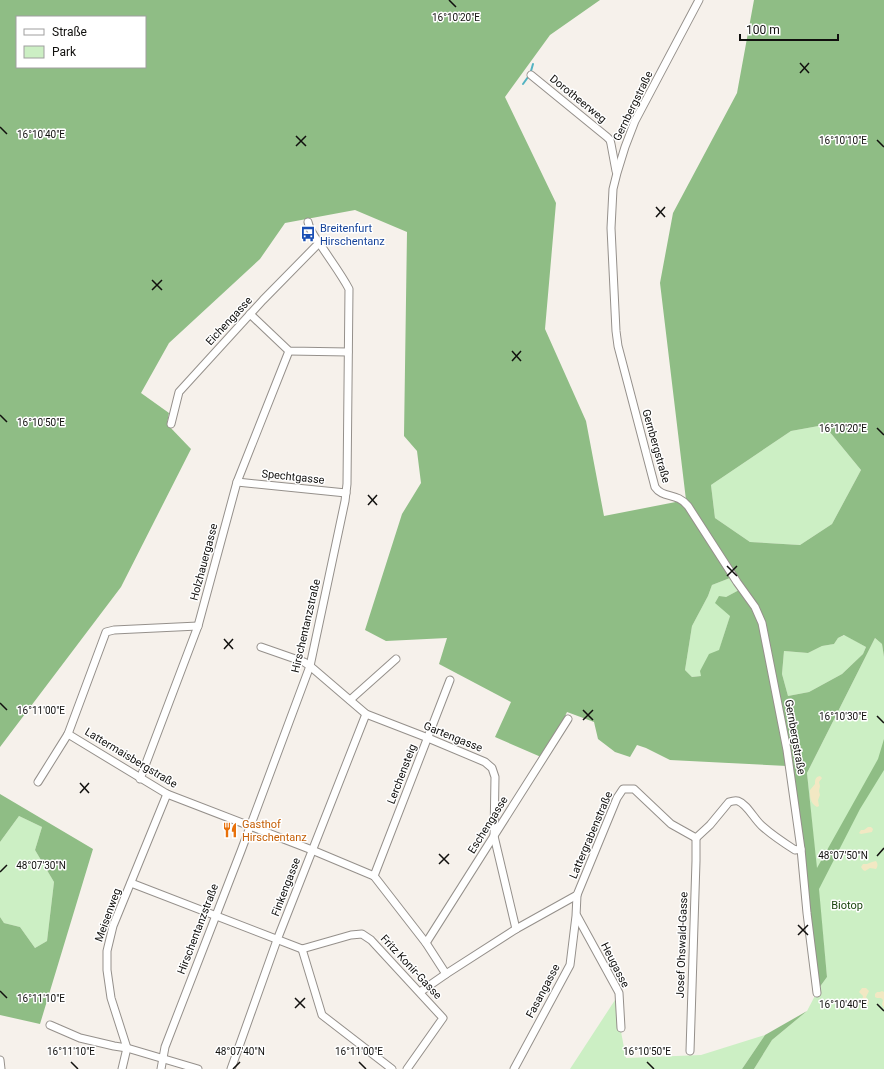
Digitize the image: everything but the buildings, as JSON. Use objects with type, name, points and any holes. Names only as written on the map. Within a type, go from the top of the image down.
[{"type":"street","name":"Gernbergstraße","points":[[699,0],[635,121],[625,147],[613,189],[611,228],[617,338],[657,490],[660,493],[676,497],[685,503],[759,614],[764,631],[787,750],[817,993]]},
{"type":"street","name":"Dorotheerweg","points":[[531,75],[586,118],[610,140],[625,147]]},
{"type":"street","points":[[610,140],[617,173]]},
{"type":"street","name":"Hirschentanzstraße","points":[[161,1069],[165,1048],[310,666],[346,493],[349,289],[311,231],[308,222]]},
{"type":"street","name":"Eichengasse","points":[[171,424],[179,392],[250,314],[319,243]]},
{"type":"street","points":[[250,314],[289,351],[348,352]]},
{"type":"street","name":"Holzhauergasse","points":[[140,779],[198,626],[237,482],[289,351]]},
{"type":"street","name":"Spechtgasse","points":[[237,482],[346,493]]},
{"type":"street","points":[[38,782],[68,734],[106,632],[114,630],[198,626]]},
{"type":"street","name":"Gartengasse","points":[[261,647],[304,662],[366,714],[485,762],[492,768],[495,777],[494,836],[516,929]]},
{"type":"street","points":[[350,700],[396,659]]},
{"type":"street","name":"Lerchensteig","points":[[374,876],[450,680]]},
{"type":"street","name":"Finkengasse","points":[[231,1069],[277,940],[366,714]]},
{"type":"street","name":"Eschengasse","points":[[426,943],[568,719]]},
{"type":"street","name":"Lattermaisbergstraße","points":[[68,734],[166,794],[250,826]]},
{"type":"street","name":"Lattergrabenstraße","points":[[420,992],[516,929],[577,895],[617,798],[623,789],[634,789],[671,824],[696,838]]},
{"type":"street","name":"Meisenweg","points":[[127,1048],[111,998],[106,958],[108,944],[113,926],[132,883],[166,794]]},
{"type":"street","points":[[696,838],[710,825],[730,802],[736,800],[744,805],[760,825],[766,830],[795,850],[800,849]]},
{"type":"street","points":[[250,826],[374,876],[426,943],[446,974]]},
{"type":"street","name":"Josef Ohswald-Gasse","points":[[690,1051],[696,838]]},
{"type":"street","points":[[132,883],[302,949],[322,1015],[392,1069]]},
{"type":"street","name":"Fasangasse","points":[[514,1069],[570,965],[577,895]]},
{"type":"street","name":"Heugasse","points":[[576,916],[618,988],[621,1028]]},
{"type":"street","name":"Fritz Konir-Gasse","points":[[302,949],[351,935],[362,934],[371,940],[443,1018],[407,1069]]},
{"type":"street","points":[[50,1026],[80,1038],[127,1048],[198,1069]]},
{"type":"street","points":[[122,1069],[127,1048]]},
{"type":"street","points":[[0,1060],[1,1069]]},
{"type":"green space","points":[[0,0],[600,0],[550,35],[505,97],[556,203],[545,329],[586,421],[604,516],[686,500],[660,283],[673,213],[737,93],[754,0],[884,0],[884,657],[882,644],[875,638],[807,773],[817,868],[878,759],[884,739],[884,770],[860,809],[819,889],[827,977],[819,988],[787,766],[670,760],[637,745],[630,757],[615,752],[598,739],[594,722],[567,712],[560,727],[541,757],[495,737],[511,702],[439,664],[447,638],[386,641],[365,630],[402,514],[421,483],[417,451],[404,436],[407,232],[355,210],[285,223],[260,259],[169,343],[141,393],[169,413],[167,424],[191,449],[121,587],[0,747]],"holes":[[[824,425],[861,470],[832,524],[800,545],[750,542],[715,518],[711,485],[791,431]],[[730,578],[739,590],[726,597],[719,596],[715,603],[730,616],[719,650],[709,654],[700,671],[701,676],[692,677],[685,670],[692,626],[708,596],[712,585]],[[844,635],[866,647],[863,654],[842,674],[809,692],[788,696],[782,674],[784,651],[808,653],[822,646],[834,644],[838,638]]]},
{"type":"green space","points":[[824,425],[861,470],[832,524],[800,545],[750,542],[715,518],[711,485],[791,431]]},
{"type":"green space","points":[[730,578],[739,590],[726,597],[730,616],[719,651],[701,676],[692,677],[685,670],[692,626],[708,596],[712,585]]},
{"type":"green space","points":[[845,635],[866,647],[863,654],[842,674],[809,692],[788,696],[782,674],[784,651],[808,653],[822,646],[834,644],[838,638]]},
{"type":"green space","name":"Biotop","points":[[875,638],[882,644],[884,657],[884,1069],[754,1069],[772,1040],[807,1011],[819,988],[827,977],[807,773]]},
{"type":"green space","points":[[0,794],[93,849],[40,1024],[0,1015],[0,917],[4,923],[20,927],[35,948],[47,941],[54,882],[35,850],[42,827],[19,816],[0,842]]},
{"type":"green space","points":[[19,816],[42,827],[35,850],[54,882],[47,941],[35,948],[20,927],[4,923],[0,917],[0,842]]},
{"type":"green space","points":[[615,1000],[626,1058],[701,1055],[765,1035],[742,1069],[570,1069]]},
{"type":"green space","points":[[807,1011],[772,1040],[754,1069],[742,1069],[765,1035]]},
{"type":"sand","points":[[820,776],[822,778],[819,782],[820,795],[818,800],[819,806],[817,807],[812,802],[810,790],[815,784],[816,778]]},
{"type":"sand","points":[[868,827],[873,829],[872,832],[859,833],[861,830]]},
{"type":"sand","points":[[876,861],[878,865],[876,869],[870,868],[865,871],[861,867],[863,864]]},
{"type":"sand","points":[[862,988],[866,988],[869,991],[866,997],[869,1001],[868,1005],[864,1005],[862,1002],[863,996],[859,992]]},
{"type":"sand","points":[[877,992],[884,992],[884,1008],[882,1005],[883,1000],[875,997]]},
{"type":"waterway","points":[[531,71],[533,64]]},
{"type":"waterway","points":[[523,84],[528,77]]},
{"type":"place","name":"Breitenfurt Hirschentanz","points":[[308,234]]},
{"type":"place","name":"Gasthof Hirschentanz","points":[[230,830]]}]
